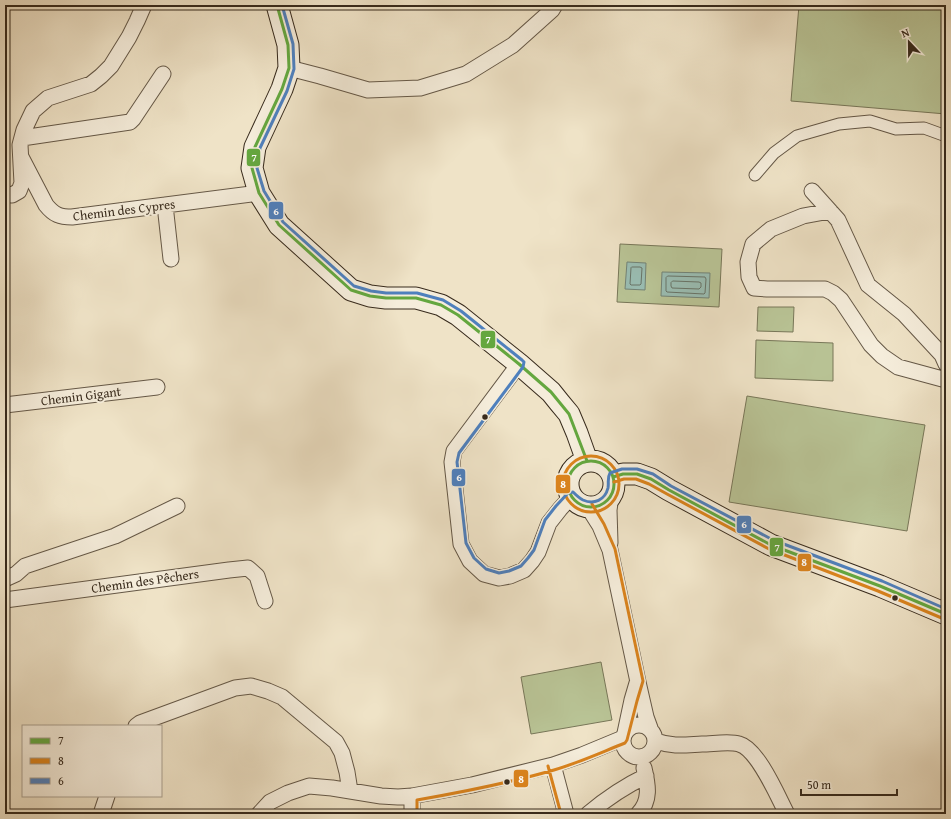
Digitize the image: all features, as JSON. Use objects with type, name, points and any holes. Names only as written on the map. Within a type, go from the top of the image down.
[{"type":"main road","points":[[277,5],[288,45],[289,68],[282,89],[255,146],[252,168],[259,193],[279,225],[352,290],[370,296],[386,298],[416,298],[441,305],[458,315],[551,392],[569,414],[586,461]]},
{"type":"main road","points":[[612,486],[610,471],[600,462],[586,461],[580,464],[575,468],[568,479],[569,491],[580,502],[595,507],[607,501],[612,486],[623,474],[637,474],[651,479],[668,490],[771,545],[880,586],[946,614]]},
{"type":"street","points":[[5,194],[12,195],[19,191],[22,183],[20,145],[24,130],[33,111],[48,98],[91,84],[101,76],[111,66],[129,37],[144,5]]},
{"type":"street","points":[[289,68],[368,90],[420,88],[466,74],[513,45],[552,10],[555,5]]},
{"type":"street","points":[[22,138],[130,122],[163,74]]},
{"type":"street","points":[[755,175],[774,153],[797,136],[839,124],[870,121],[896,129],[924,128],[946,136]]},
{"type":"street","name":"Chemin des Cypres","points":[[21,157],[46,205],[57,215],[65,217],[259,193]]},
{"type":"street","points":[[812,190],[838,220],[868,285],[904,314],[942,355],[946,364]]},
{"type":"street","points":[[165,205],[171,258]]},
{"type":"street","points":[[830,211],[803,216],[772,229],[753,244],[748,262],[750,277],[754,288],[768,290],[825,289],[834,293],[841,300],[870,345],[882,356],[898,367],[946,380]]},
{"type":"street","points":[[518,364],[454,451],[452,462],[461,544],[470,561],[484,574],[499,578],[510,576],[524,570],[532,561],[538,552],[549,523],[560,509],[580,502],[600,526],[610,550]]},
{"type":"street","name":"Chemin Gigant","points":[[5,405],[157,387]]},
{"type":"street","points":[[582,755],[648,755],[654,749],[653,735],[646,717],[610,550],[609,510],[612,486]]},
{"type":"street","points":[[5,579],[16,574],[25,566],[114,536],[177,506]]},
{"type":"street","name":"Chemin des Pêchers","points":[[5,600],[248,568],[257,576],[265,601]]},
{"type":"street","points":[[638,682],[632,700],[623,744],[625,750],[635,756],[646,776],[648,795],[643,809],[638,814]]},
{"type":"street","points":[[137,725],[235,688],[251,686],[268,691],[282,697],[336,742],[342,753],[350,791]]},
{"type":"street","points":[[259,814],[270,802],[288,793],[309,786],[398,797],[412,796],[472,785],[553,765],[582,755],[624,736],[630,727],[637,724],[644,725],[653,735],[666,745],[675,746],[737,743],[743,745],[753,754],[762,768],[787,814]]},
{"type":"street","points":[[553,765],[566,814]]},
{"type":"street","points":[[588,814],[602,802],[624,787],[646,776]]},
{"type":"street","points":[[412,796],[412,814]]},
{"type":"street","points":[[101,814],[107,797]]},
{"type":"green space","points":[[799,5],[946,5],[946,114],[791,101]]},
{"type":"green space","points":[[620,244],[722,249],[719,307],[617,302]]},
{"type":"green space","points":[[758,307],[794,307],[793,332],[757,331]]},
{"type":"green space","points":[[756,340],[833,343],[833,381],[755,378]]},
{"type":"green space","points":[[747,396],[925,425],[907,531],[729,502]]},
{"type":"green space","points":[[601,662],[612,720],[531,734],[521,677]]},
{"type":"water","points":[[627,262],[646,263],[645,290],[625,289]]},
{"type":"water","points":[[662,272],[710,273],[709,298],[661,296]]},
{"type":"transit line","name":"7","points":[[277,5],[288,45],[289,68],[282,89],[255,147],[252,168],[259,193],[279,225],[351,290],[370,296],[386,298],[416,298],[441,305],[458,315],[551,392],[569,414],[587,461]]},
{"type":"transit line","name":"6","points":[[282,5],[293,44],[294,69],[287,91],[260,148],[257,168],[264,191],[283,222],[354,286],[371,291],[386,293],[417,293],[443,300],[461,311],[524,362],[523,367],[459,453],[457,462],[466,543],[474,558],[486,569],[499,573],[521,566],[534,550],[545,520],[568,493],[573,492],[583,500],[595,502],[602,498],[607,492],[610,473],[622,469],[637,469],[653,474],[671,486],[773,540],[882,581],[946,609]]},
{"type":"transit line","name":"8","points":[[585,456],[597,456],[611,464],[619,478],[619,484],[617,495],[611,504],[597,512],[585,512],[575,507],[568,500],[563,490],[563,478],[568,468],[575,461],[585,456]]},
{"type":"transit line","name":"7","points":[[586,461],[596,461],[604,465],[610,471],[614,479],[614,484],[614,489],[610,497],[604,503],[596,507],[586,507],[578,503],[572,497],[568,489],[568,479],[572,471],[578,465],[586,461]]},
{"type":"transit line","name":"7","points":[[613,477],[623,474],[637,474],[651,479],[771,545],[880,586],[946,614]]},
{"type":"transit line","name":"8","points":[[614,482],[624,479],[636,479],[649,484],[769,549],[878,591],[944,619]]},
{"type":"transit line","name":"8","points":[[417,814],[417,800],[486,787],[554,770],[625,743],[627,740],[643,681],[615,549],[604,524],[592,504]]},
{"type":"transit line","name":"8","points":[[548,766],[561,814]]}]
